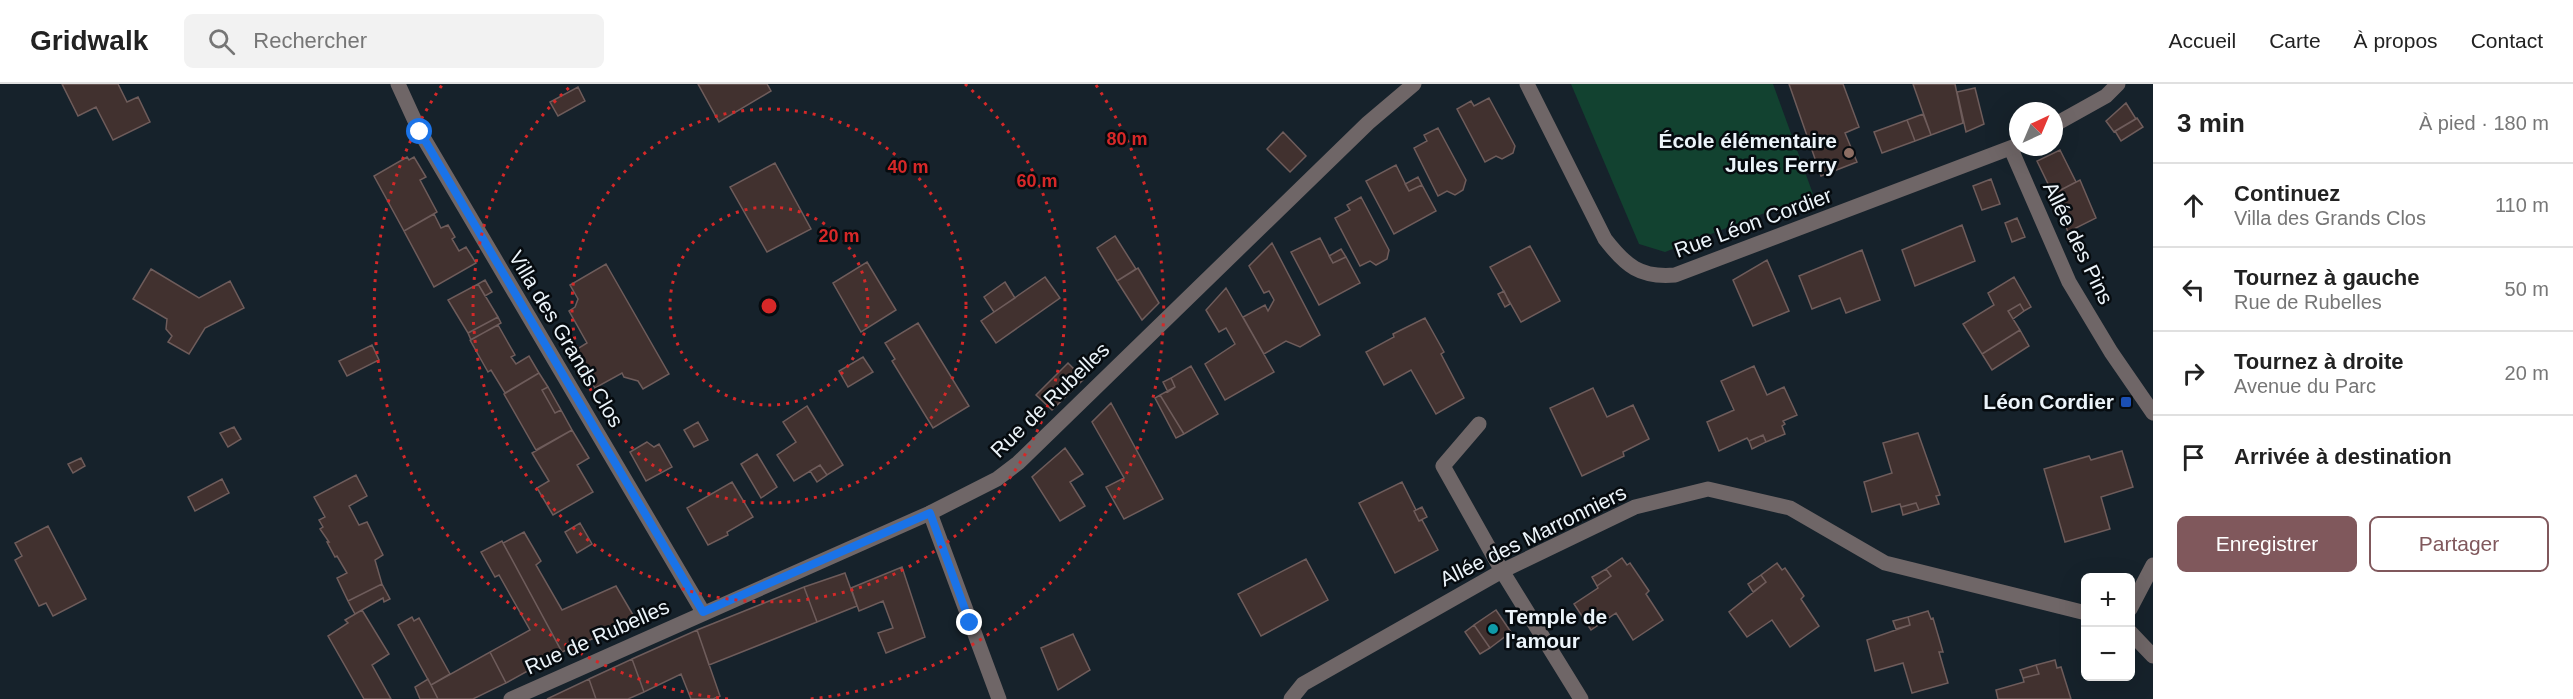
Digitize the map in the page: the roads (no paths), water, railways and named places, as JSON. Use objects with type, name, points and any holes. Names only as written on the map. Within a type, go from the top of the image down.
[{"type":"street","name":"Villa des Grands Clos","points":[[398,84],[420,132],[703,612]]},
{"type":"street","name":"Rue de Rubelles","points":[[511,699],[930,513],[997,479],[1017,463],[1277,209],[1368,123],[1414,84]]},
{"type":"street","name":"Rue Léon Cordier","points":[[1527,84],[1605,239],[1620,257],[1637,269],[1656,277],[1676,275],[2009,149]]},
{"type":"street","points":[[2063,120],[2106,96],[2118,84]]},
{"type":"street","name":"Allée des Pins","points":[[2018,156],[2069,282],[2111,352],[2153,413]]},
{"type":"street","points":[[1479,424],[1443,466],[1502,570],[1581,699]]},
{"type":"street","name":"Allée des Marronniers","points":[[1291,699],[1303,684],[1502,570],[1635,507],[1708,489],[1790,508],[1885,563],[2081,612]]},
{"type":"street","points":[[930,513],[999,699]]},
{"type":"street","points":[[2135,599],[2153,565]]},
{"type":"street","points":[[2135,637],[2153,656]]},
{"type":"place","name":"École élémentaire Jules Ferry","points":[[1849,153]]},
{"type":"place","name":"Léon Cordier","points":[[2126,402]]},
{"type":"place","name":"Temple de l'amour","points":[[1493,629]]}]
